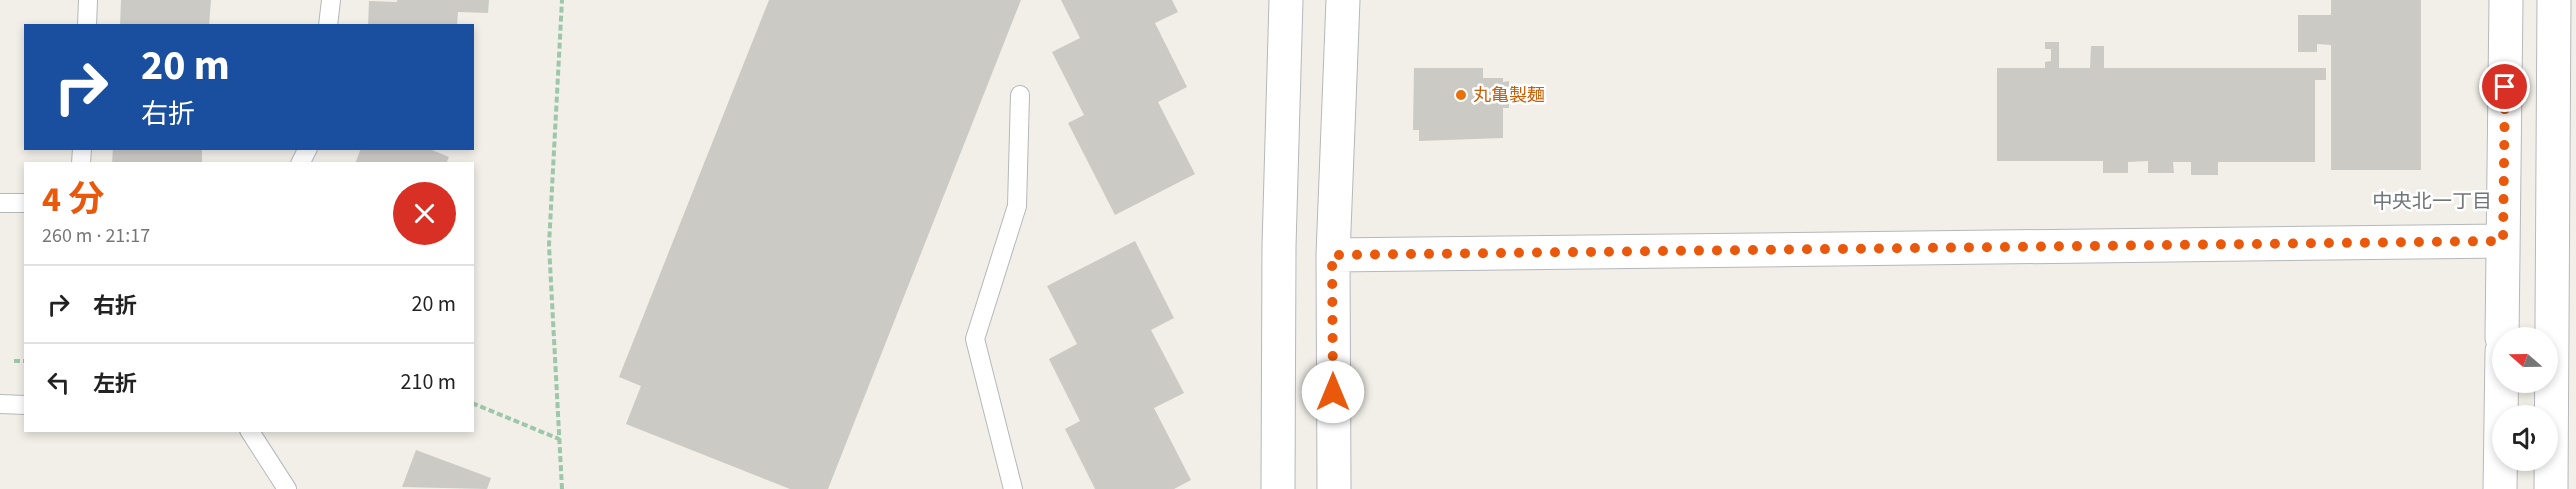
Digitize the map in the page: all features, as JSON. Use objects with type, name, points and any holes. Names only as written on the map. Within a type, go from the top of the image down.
[{"type":"street","points":[[1278,489],[1279,246],[1286,0]]},
{"type":"street","points":[[1334,489],[1332,255],[1343,0]]},
{"type":"street","points":[[2502,327],[2506,0]]},
{"type":"street","points":[[2551,489],[2554,0]]},
{"type":"street","points":[[1332,255],[2503,241]]},
{"type":"street","points":[[2500,489],[2501,393]]},
{"type":"lane","points":[[87,24],[88,0]]},
{"type":"lane","points":[[328,24],[331,0]]},
{"type":"lane","points":[[1013,489],[975,339],[1017,206],[1020,95]]},
{"type":"lane","points":[[0,203],[24,203]]},
{"type":"lane","points":[[0,404],[24,405]]},
{"type":"lane","points":[[250,432],[287,489]]},
{"type":"path","points":[[562,0],[549,244],[562,489]]},
{"type":"path","points":[[14,360],[24,361]]},
{"type":"path","points":[[474,404],[560,439]]},
{"type":"building","points":[[121,0],[211,0],[209,24],[120,24]]},
{"type":"building","points":[[397,0],[489,0],[488,13],[458,12],[457,24],[368,24],[369,1],[397,2]]},
{"type":"building","points":[[769,0],[1021,0],[828,489],[790,489],[626,424],[641,386],[619,377]]},
{"type":"building","points":[[1061,0],[1172,0],[1178,12],[1155,23],[1187,87],[1158,102],[1195,174],[1115,215],[1068,123],[1084,115],[1052,52],[1080,38]]},
{"type":"building","points":[[2331,0],[2421,0],[2421,170],[2331,170],[2331,45],[2317,44],[2317,52],[2298,52],[2298,15],[2331,15]]},
{"type":"building","points":[[2045,42],[2059,42],[2059,68],[2090,68],[2091,46],[2104,46],[2104,68],[2326,68],[2326,80],[2315,80],[2315,162],[2218,162],[2218,175],[2191,175],[2191,162],[2173,162],[2174,173],[2148,173],[2148,161],[2128,162],[2128,173],[2103,173],[2103,161],[1997,161],[1997,68],[2045,68],[2045,62],[2051,61],[2051,49],[2045,49]]},
{"type":"building","name":"丸亀製麺","points":[[1414,68],[1483,68],[1483,78],[1503,78],[1503,82],[1509,81],[1509,108],[1503,108],[1503,138],[1419,141],[1419,130],[1413,130]]},
{"type":"building","points":[[113,150],[202,150],[202,162],[112,162]]},
{"type":"building","points":[[360,150],[432,150],[449,157],[447,162],[356,162]]},
{"type":"building","points":[[1135,241],[1174,318],[1151,330],[1184,393],[1154,408],[1191,480],[1174,489],[1095,489],[1065,429],[1080,421],[1049,359],[1077,344],[1047,286]]},
{"type":"building","points":[[416,450],[491,478],[487,489],[402,487]]},
{"type":"place","name":"丸亀製麺","points":[[1461,95]]},
{"type":"district","name":"中央北一丁目","points":[[2432,201]]},
{"type":"route","points":[[1333,392],[1332,255],[1731,248],[2503,241],[2505,87]]}]
